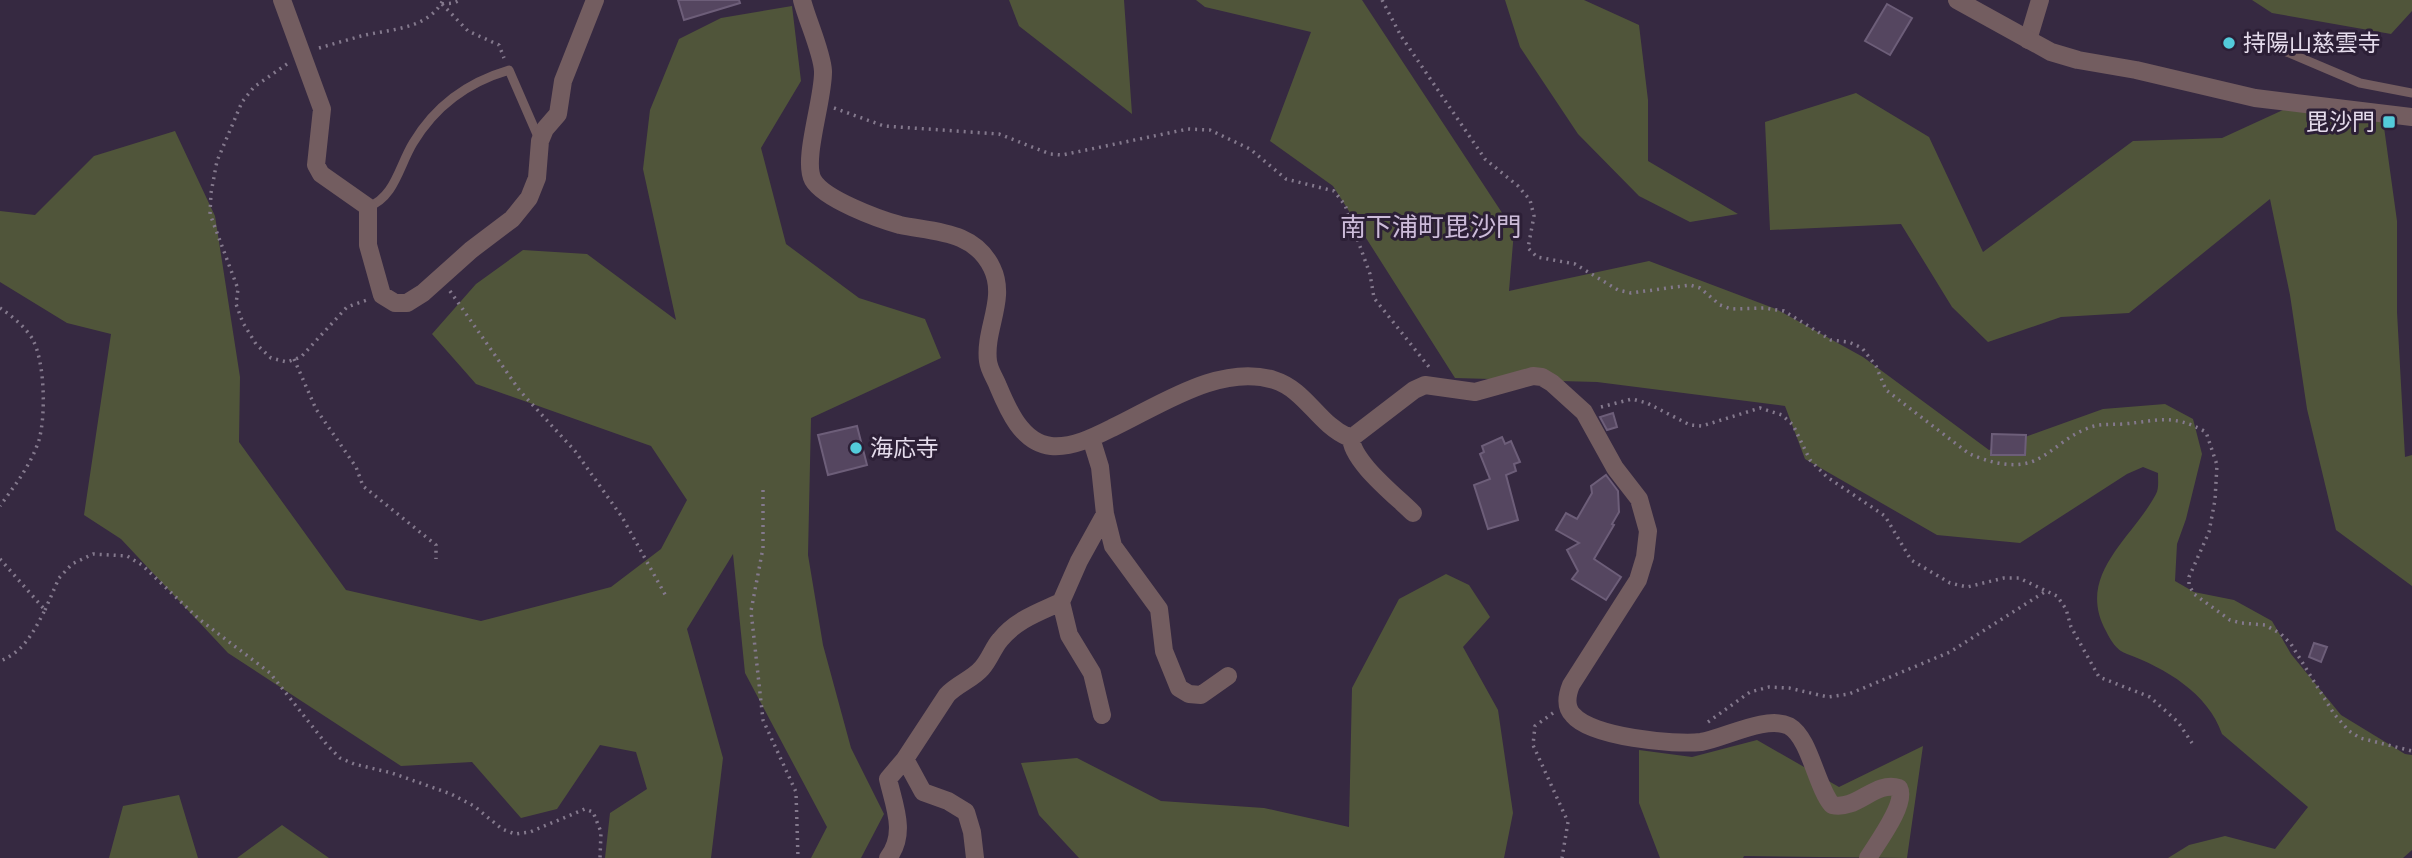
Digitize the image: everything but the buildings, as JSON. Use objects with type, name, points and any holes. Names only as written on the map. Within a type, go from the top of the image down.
[{"type":"street","points":[[282,0],[322,109],[316,165],[321,174],[368,207],[368,245],[382,295],[395,303],[407,303],[441,278],[471,250],[512,219],[529,198],[537,178],[540,141],[545,129],[558,114],[563,81],[595,0]]},
{"type":"street","points":[[802,0],[823,69],[809,166],[811,177],[818,187],[836,200],[897,224],[951,234],[980,253],[992,267],[998,293],[988,361],[1015,420],[1027,435],[1042,444],[1063,446],[1091,438],[1204,384],[1221,378],[1248,375],[1273,379],[1295,390],[1329,425],[1351,437],[1425,385],[1482,391],[1538,376],[1552,383],[1584,412],[1615,468],[1639,499],[1646,520],[1648,542],[1638,579],[1571,685],[1568,708],[1580,721],[1622,738],[1699,742],[1760,725],[1777,723],[1790,727],[1801,740],[1832,805],[1852,804],[1889,785],[1899,788],[1900,804],[1868,858]]},
{"type":"street","points":[[1957,0],[2051,52],[2078,60],[2136,70],[2255,98],[2412,117]]},
{"type":"street","points":[[2028,40],[2040,0]]},
{"type":"street","points":[[1351,437],[1351,446],[1360,460],[1413,513]]},
{"type":"street","points":[[1091,438],[1100,467],[1105,514],[1113,546],[1159,609],[1164,650],[1179,688],[1189,694],[1201,695],[1228,676]]},
{"type":"street","points":[[1102,715],[1092,673],[1069,635],[1060,602],[1105,514]]},
{"type":"street","points":[[888,858],[894,850],[900,829],[888,779],[905,759],[947,695],[954,687],[980,671],[997,643],[1016,622],[1060,602]]},
{"type":"street","points":[[905,759],[923,792],[966,812],[975,858]]},
{"type":"lane","points":[[2282,50],[2360,83],[2412,93]]},
{"type":"lane","points":[[368,207],[385,198],[413,143],[434,115],[458,93],[484,77],[509,69],[540,141]]},
{"type":"path","points":[[460,0],[454,4],[442,4],[468,31],[499,45],[509,69]]},
{"type":"path","points":[[1382,0],[1401,36],[1485,159],[1518,186],[1530,200],[1534,216],[1528,248],[1536,257],[1575,264],[1618,290],[1631,293],[1690,285],[1700,288],[1720,305],[1731,309],[1763,308],[1784,312],[1831,340],[1849,342],[1862,348],[1876,366],[1886,390],[1968,453],[1981,459],[2024,464],[2037,460],[2086,429],[2100,424],[2136,423],[2161,418],[2184,422],[2206,432],[2217,465],[2215,500],[2209,532],[2189,577],[2189,585],[2194,594],[2230,620],[2265,625],[2281,634],[2291,645],[2334,714],[2349,731],[2360,738],[2412,751]]},
{"type":"path","points":[[2250,48],[2282,50]]},
{"type":"path","points":[[820,103],[884,126],[992,132],[1050,154],[1062,155],[1188,129],[1218,133],[1250,149],[1286,178],[1334,191],[1345,205],[1370,274],[1374,298],[1423,359],[1441,387]]},
{"type":"path","points":[[217,161],[210,214],[238,289],[236,303],[243,323],[256,344],[271,358],[287,362],[301,357],[347,307],[382,295]]},
{"type":"path","points":[[441,278],[520,391],[575,451],[622,517],[667,598]]},
{"type":"path","points":[[0,308],[21,324],[33,340],[41,373],[43,411],[39,440],[28,467],[0,506]]},
{"type":"path","points":[[294,359],[316,409],[356,467],[363,486],[436,545],[436,559]]},
{"type":"path","points":[[1584,412],[1632,399],[1647,403],[1690,425],[1702,426],[1760,408],[1782,415],[1793,425],[1810,460],[1827,477],[1885,516],[1911,560],[1950,583],[1967,587],[2019,578],[2057,596],[2099,677],[2150,697],[2178,722],[2192,743]]},
{"type":"path","points":[[762,490],[763,548],[751,611],[763,720],[796,792],[798,858]]},
{"type":"path","points":[[0,660],[21,648],[32,635],[59,578],[72,564],[93,554],[127,556],[142,565],[199,619],[270,673],[340,758],[451,794],[474,806],[502,829],[515,834],[530,832],[585,809],[593,812],[601,831],[600,858]]},
{"type":"path","points":[[0,559],[45,610]]},
{"type":"path","points":[[1704,724],[1749,692],[1769,687],[1789,688],[1828,697],[1849,694],[1950,652],[2046,591]]},
{"type":"path","points":[[1562,858],[1568,822],[1533,745],[1535,726],[1558,709],[1568,708]]},
{"type":"green space","points":[[1009,0],[1124,0],[1132,114],[1019,26]]},
{"type":"green space","points":[[1196,0],[1362,0],[1514,231],[1509,291],[1649,261],[1776,309],[1863,357],[1989,450],[2103,409],[2165,404],[2193,419],[2202,454],[2177,544],[2175,581],[2194,592],[2234,600],[2272,621],[2291,654],[2341,715],[2405,754],[2412,755],[2412,850],[2403,858],[2168,858],[2189,845],[2225,836],[2275,849],[2308,807],[2222,734],[2207,706],[2196,694],[2170,675],[2120,650],[2106,631],[2098,611],[2102,575],[2156,494],[2158,473],[2143,467],[2127,474],[2020,543],[1937,535],[1805,459],[1785,406],[1597,382],[1455,378],[1333,186],[1270,141],[1311,32],[1205,7]]},
{"type":"green space","points":[[1505,0],[1584,0],[1639,25],[1648,100],[1648,161],[1738,214],[1690,222],[1639,196],[1578,134],[1520,47]]},
{"type":"green space","points":[[2252,0],[2412,0],[2412,11],[2391,34],[2272,13]]},
{"type":"green space","points":[[792,6],[801,81],[761,148],[786,244],[859,298],[925,319],[941,358],[811,418],[808,555],[823,645],[851,748],[884,814],[861,858],[811,858],[827,827],[745,673],[733,554],[687,629],[723,758],[711,858],[605,858],[610,813],[647,789],[636,752],[600,745],[557,809],[521,818],[472,762],[401,766],[228,653],[121,539],[84,515],[111,334],[67,323],[0,282],[0,211],[35,215],[94,156],[175,131],[215,216],[240,377],[239,442],[346,590],[481,621],[611,587],[661,549],[687,500],[651,446],[476,384],[432,334],[476,284],[523,250],[587,254],[676,320],[643,169],[650,110],[679,39],[721,18]]},
{"type":"green space","points":[[1856,93],[1929,137],[1983,252],[2133,141],[2222,138],[2283,110],[2383,120],[2397,221],[2397,312],[2405,457],[2412,455],[2412,586],[2336,530],[2307,409],[2290,295],[2270,199],[2129,313],[2061,317],[1988,342],[1952,307],[1901,224],[1770,230],[1765,122]]},
{"type":"green space","points":[[1446,574],[1469,585],[1490,617],[1463,647],[1498,710],[1513,813],[1504,858],[1079,858],[1039,815],[1021,763],[1077,758],[1161,801],[1264,808],[1349,827],[1352,688],[1399,599]]},
{"type":"green space","points":[[1757,740],[1839,787],[1923,746],[1907,858],[1660,858],[1639,803],[1639,750],[1692,757]]},
{"type":"green space","points":[[179,795],[198,858],[109,858],[123,806]]},
{"type":"green space","points":[[282,825],[329,858],[237,858]]},
{"type":"place","name":"持陽山慈雲寺","points":[[2229,43]]},
{"type":"place","name":"毘沙門","points":[[2389,122]]},
{"type":"place","name":"海応寺","points":[[856,448]]},
{"type":"district","name":"南下浦町毘沙門","points":[[1431,227]]}]
